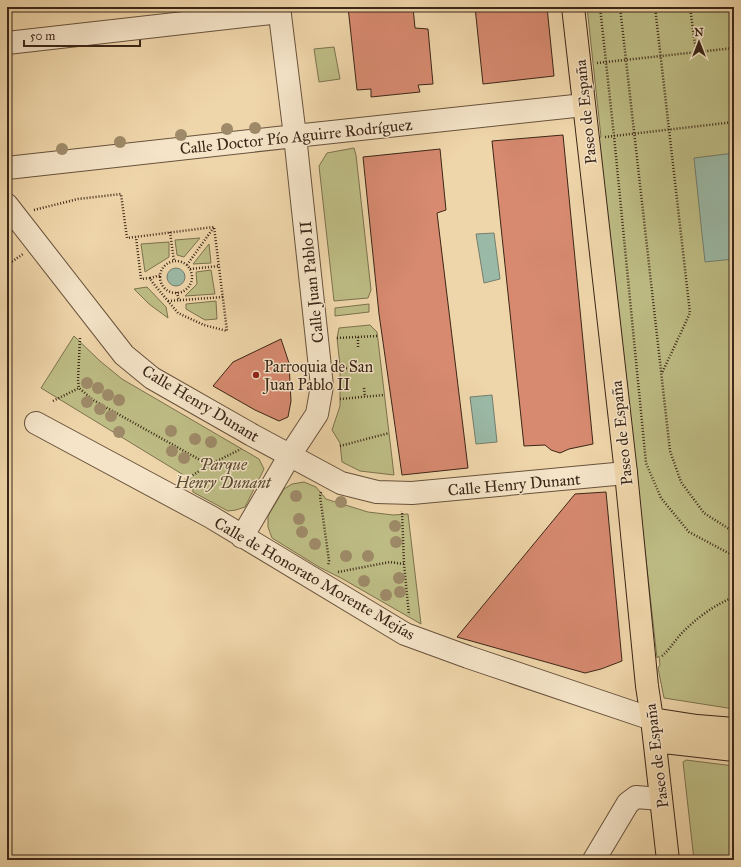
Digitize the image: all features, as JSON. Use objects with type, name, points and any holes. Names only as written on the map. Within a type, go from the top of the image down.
[{"type":"main road","name":"Paseo de España","points":[[573,7],[626,473],[647,686],[655,741],[668,860]]},
{"type":"main road","points":[[652,719],[697,726],[734,729]]},
{"type":"main road","points":[[655,741],[734,750]]},
{"type":"street","points":[[7,43],[280,10]]},
{"type":"street","name":"Calle Juan Pablo II","points":[[242,536],[290,455],[317,414],[322,386],[280,10]]},
{"type":"street","name":"Calle Doctor Pío Aguirre Rodríguez","points":[[7,168],[584,105]]},
{"type":"street","name":"Calle Henry Dunant","points":[[11,210],[124,355],[152,378],[252,435],[341,483],[377,492],[412,493],[626,473]]},
{"type":"street","name":"Calle de Honorato Morente Mejías","points":[[36,423],[211,517],[405,634],[468,657],[652,719]]},
{"type":"street","points":[[594,860],[628,803],[636,797],[661,799]]},
{"type":"path","points":[[600,7],[646,463],[661,498],[689,532],[734,556]]},
{"type":"path","points":[[620,7],[670,451],[681,482],[704,513],[734,532]]},
{"type":"path","points":[[656,7],[690,313],[661,374]]},
{"type":"path","points":[[690,7],[696,52]]},
{"type":"path","points":[[580,65],[734,48]]},
{"type":"path","points":[[601,138],[734,122]]},
{"type":"path","points":[[11,210],[78,199],[121,194],[128,238],[214,227]]},
{"type":"path","points":[[150,278],[178,313],[204,325],[227,331],[214,227]]},
{"type":"path","points":[[187,265],[214,227]]},
{"type":"path","points":[[170,232],[174,261]]},
{"type":"path","points":[[136,237],[141,279],[161,275]]},
{"type":"path","points":[[174,261],[179,261],[187,265],[192,276],[186,290],[177,292],[166,289],[163,285],[161,275],[165,266],[174,261]]},
{"type":"path","points":[[190,269],[219,266]]},
{"type":"path","points":[[177,292],[179,301]]},
{"type":"path","points":[[168,301],[223,297]]},
{"type":"path","points":[[337,338],[377,336]]},
{"type":"path","points":[[358,337],[358,347]]},
{"type":"path","points":[[80,338],[78,380],[80,388],[93,400],[210,465]]},
{"type":"path","points":[[340,369],[347,368]]},
{"type":"path","points":[[54,401],[80,388]]},
{"type":"path","points":[[364,388],[365,396]]},
{"type":"path","points":[[340,399],[384,395]]},
{"type":"path","points":[[340,446],[389,433]]},
{"type":"path","points":[[185,480],[245,447]]},
{"type":"path","points":[[322,490],[320,496],[329,561],[328,568]]},
{"type":"path","points":[[402,511],[404,564],[410,616]]},
{"type":"path","points":[[334,574],[390,562],[404,564]]},
{"type":"path","points":[[659,659],[681,634],[701,617],[721,602],[734,597]]},
{"type":"green space","points":[[587,7],[734,7],[734,709],[664,698],[658,668],[660,665],[659,656],[657,658],[599,138],[601,137]]},
{"type":"green space","points":[[334,47],[340,79],[319,82],[314,49]]},
{"type":"green space","points":[[354,148],[371,290],[368,298],[334,301],[319,166],[327,153]]},
{"type":"green space","points":[[200,238],[184,257],[177,255],[175,240]]},
{"type":"green space","points":[[169,242],[169,257],[145,272],[141,244]]},
{"type":"green space","points":[[209,244],[211,263],[193,264]]},
{"type":"green space","points":[[211,270],[215,294],[185,296],[197,284],[196,272]]},
{"type":"green space","points":[[147,287],[166,307],[168,318],[149,304],[134,289]]},
{"type":"green space","points":[[216,301],[217,319],[205,320],[186,309],[186,304]]},
{"type":"green space","points":[[369,304],[369,312],[335,316],[335,308]]},
{"type":"green space","points":[[370,325],[377,332],[394,475],[360,471],[342,462],[340,443],[332,430],[340,406],[340,366],[337,338],[339,328]]},
{"type":"green space","name":"Parque Henry Dunant","points":[[74,336],[100,361],[122,379],[259,459],[264,469],[245,507],[228,511],[193,492],[192,481],[182,474],[41,388]]},
{"type":"green space","name":"Parque Henry Dunant","points":[[304,482],[316,487],[326,499],[368,512],[393,515],[408,514],[421,624],[319,567],[272,538],[268,527],[268,516],[284,489],[292,484]]},
{"type":"green space","points":[[686,760],[734,766],[734,860],[694,860],[683,762]]},
{"type":"shaded area","points":[[734,153],[734,259],[705,262],[694,158]]},
{"type":"shaded area","points":[[494,233],[500,279],[484,283],[476,234]]},
{"type":"shaded area","points":[[176,268],[182,271],[185,277],[182,283],[176,286],[170,283],[167,277],[170,271]]},
{"type":"shaded area","points":[[492,395],[497,442],[476,444],[470,397]]},
{"type":"building","points":[[348,7],[413,7],[415,28],[428,29],[433,84],[418,85],[420,92],[371,97],[371,89],[357,90]]},
{"type":"building","points":[[475,7],[547,7],[554,76],[483,84]]},
{"type":"building","points":[[563,135],[593,444],[569,449],[560,453],[551,450],[545,445],[524,446],[492,141]]},
{"type":"building","points":[[440,149],[446,210],[437,213],[468,468],[402,475],[379,314],[363,157]]},
{"type":"building","name":"Parroquia de San Juan Pablo II","points":[[281,339],[289,363],[291,401],[288,417],[279,421],[255,410],[213,386],[233,362]]},
{"type":"building","points":[[606,492],[622,661],[585,673],[457,637],[575,494]]},
{"type":"place","name":"Parroquia de San Juan Pablo II","points":[[256,375]]}]
